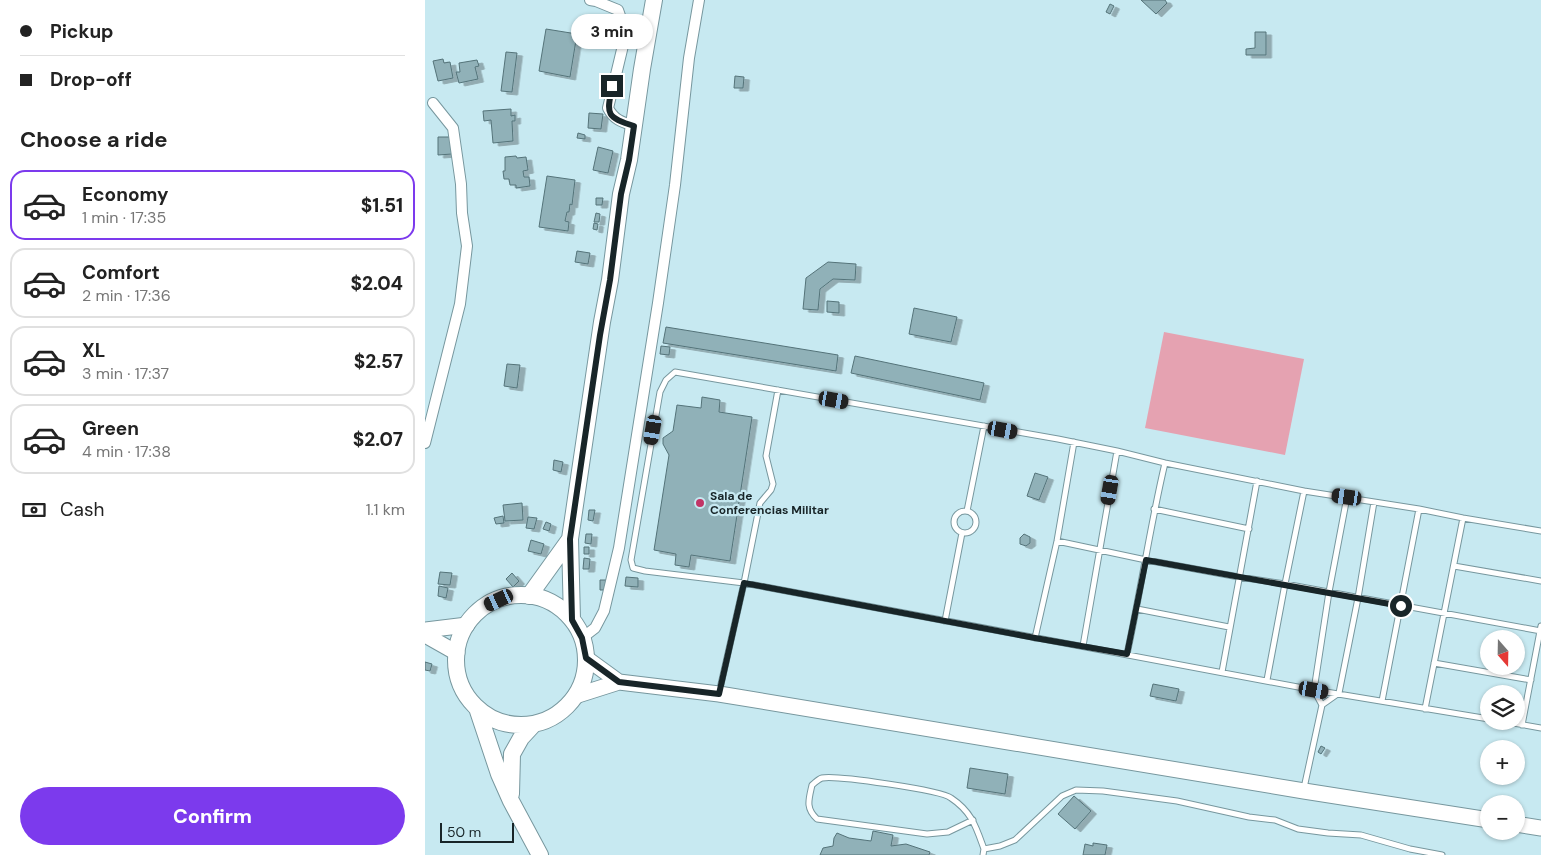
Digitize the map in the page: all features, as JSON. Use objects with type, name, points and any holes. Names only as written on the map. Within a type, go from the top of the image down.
[{"type":"main road","points":[[572,620],[570,539],[599,340],[610,280],[621,194],[629,160],[654,0]]},
{"type":"main road","points":[[529,596],[570,539]]},
{"type":"main road","points":[[529,596],[549,602],[572,620],[582,638],[586,658],[583,678],[575,696],[553,717],[534,724],[503,723],[477,708],[467,696],[460,683],[457,673],[457,653],[462,634],[473,617],[490,604],[509,597],[529,596]]},
{"type":"main road","points":[[425,630],[467,625]]},
{"type":"main road","points":[[425,635],[457,653]]},
{"type":"main road","points":[[586,658],[619,682]]},
{"type":"main road","points":[[575,696],[619,682],[719,694],[1480,819]]},
{"type":"main road","points":[[477,708],[499,774],[540,855]]},
{"type":"main road","points":[[511,801],[512,754],[521,738],[534,724]]},
{"type":"main road","points":[[1525,825],[1541,828]]},
{"type":"street","points":[[590,0],[617,10],[626,33],[608,108],[611,116],[618,121],[634,126]]},
{"type":"street","points":[[582,638],[595,628],[603,611],[619,548],[674,195],[689,58],[699,0]]},
{"type":"street","points":[[425,442],[460,304],[467,246],[453,128],[433,103]]},
{"type":"lane","points":[[1480,718],[1314,690],[744,583],[633,568],[631,560],[659,392],[666,380],[675,372],[1074,442],[1165,463],[1304,491],[1419,508],[1463,518],[1541,531]]},
{"type":"lane","points":[[719,694],[760,503],[771,490],[773,484],[766,456],[778,390]]},
{"type":"lane","points":[[967,511],[984,426]]},
{"type":"lane","points":[[1035,638],[1057,541],[1074,442]]},
{"type":"lane","points":[[1083,646],[1117,451]]},
{"type":"lane","points":[[1127,654],[1137,609],[1154,509],[1165,463]]},
{"type":"lane","points":[[1222,672],[1257,481]]},
{"type":"lane","points":[[1267,680],[1304,491]]},
{"type":"lane","points":[[1304,791],[1322,705],[1314,690],[1329,592],[1347,497]]},
{"type":"lane","points":[[1322,705],[1339,693],[1374,502]]},
{"type":"lane","points":[[1383,701],[1419,508]]},
{"type":"lane","points":[[1154,509],[1249,529]]},
{"type":"lane","points":[[967,511],[974,516],[976,525],[971,532],[962,533],[955,528],[953,522],[958,513],[967,511]]},
{"type":"lane","points":[[1425,709],[1463,518]]},
{"type":"lane","points":[[945,621],[962,533]]},
{"type":"lane","points":[[1057,541],[1239,577],[1541,629],[1525,709]]},
{"type":"lane","points":[[1454,566],[1541,581]]},
{"type":"lane","points":[[1137,609],[1229,627]]},
{"type":"lane","points":[[1434,663],[1531,680]]},
{"type":"lane","points":[[1525,725],[1541,728]]},
{"type":"lane","points":[[973,820],[948,832],[927,834],[817,819],[812,815],[808,806],[812,785],[821,778],[836,778],[925,789],[949,796],[963,807],[973,820],[983,852],[1015,840],[1062,796],[1075,790],[1103,791],[1177,801],[1249,817],[1275,820],[1298,829],[1361,835],[1410,849],[1442,855]]},
{"type":"shaded area","points":[[1164,332],[1304,359],[1285,455],[1145,428]]},
{"type":"building","points":[[1141,0],[1165,0],[1167,3],[1156,14]]},
{"type":"building","points":[[1110,4],[1114,6],[1110,14],[1106,12]]},
{"type":"building","points":[[546,29],[577,34],[570,77],[539,71]]},
{"type":"building","points":[[1255,32],[1266,32],[1266,55],[1246,55],[1246,49],[1255,48]]},
{"type":"building","points":[[506,52],[517,53],[512,92],[501,91]]},
{"type":"building","points":[[443,59],[444,63],[450,62],[453,78],[438,81],[433,61]]},
{"type":"building","points":[[477,60],[479,66],[475,67],[478,79],[459,83],[456,72],[460,72],[459,63]]},
{"type":"building","points":[[735,76],[744,77],[743,88],[734,88]]},
{"type":"building","points":[[511,109],[511,116],[515,115],[515,121],[512,121],[513,141],[493,143],[491,120],[484,121],[483,111]]},
{"type":"building","points":[[589,113],[603,114],[601,129],[588,128]]},
{"type":"building","points":[[578,133],[585,135],[585,139],[577,138]]},
{"type":"building","points":[[438,137],[451,137],[452,154],[438,155]]},
{"type":"building","points":[[598,147],[613,151],[608,173],[593,170]]},
{"type":"building","points":[[516,156],[517,158],[526,157],[528,170],[523,171],[524,177],[529,177],[530,186],[516,188],[516,185],[510,185],[509,179],[504,179],[505,157]]},
{"type":"building","points":[[547,176],[575,180],[572,205],[570,204],[565,221],[569,222],[568,231],[539,227]]},
{"type":"building","points":[[596,198],[603,198],[602,205],[596,205]]},
{"type":"building","points":[[596,213],[600,214],[599,222],[594,222]]},
{"type":"building","points":[[594,223],[598,224],[597,230],[593,229]]},
{"type":"building","points":[[577,251],[590,253],[588,264],[575,262]]},
{"type":"building","points":[[828,262],[856,264],[855,280],[833,279],[820,289],[818,310],[803,309],[806,278]]},
{"type":"building","points":[[827,301],[839,302],[839,313],[827,312]]},
{"type":"building","points":[[914,308],[957,317],[951,342],[909,334]]},
{"type":"building","points":[[666,327],[838,355],[836,371],[663,343]]},
{"type":"building","points":[[661,346],[670,347],[669,355],[660,354]]},
{"type":"building","points":[[855,356],[984,383],[980,400],[851,373]]},
{"type":"building","points":[[507,364],[520,365],[517,388],[504,386]]},
{"type":"building","name":"Sala de Conferencias Militar","points":[[702,397],[720,400],[719,412],[752,417],[730,561],[691,555],[689,567],[675,565],[676,554],[654,550],[669,455],[663,444],[663,438],[673,431],[677,405],[701,408]]},
{"type":"building","points":[[554,460],[563,462],[561,472],[553,470]]},
{"type":"building","points":[[1035,473],[1048,477],[1039,500],[1027,496]]},
{"type":"building","points":[[522,503],[523,520],[505,521],[503,505]]},
{"type":"building","points":[[589,510],[595,510],[593,521],[588,520]]},
{"type":"building","points":[[503,516],[504,523],[496,524],[494,518]]},
{"type":"building","points":[[528,517],[537,518],[534,529],[526,528]]},
{"type":"building","points":[[546,522],[551,524],[549,531],[543,529]]},
{"type":"building","points":[[586,534],[592,534],[591,544],[585,543]]},
{"type":"building","points":[[1024,534],[1030,537],[1030,543],[1026,546],[1020,544],[1020,538]]},
{"type":"building","points":[[531,540],[544,544],[541,554],[528,551]]},
{"type":"building","points":[[584,547],[589,547],[589,554],[584,554]]},
{"type":"building","points":[[584,558],[590,559],[589,569],[583,569]]},
{"type":"building","points":[[440,572],[452,573],[450,585],[438,584]]},
{"type":"building","points":[[512,573],[519,581],[513,587],[506,579]]},
{"type":"building","points":[[626,577],[638,578],[638,587],[625,586]]},
{"type":"building","points":[[600,580],[607,580],[607,590],[600,590]]},
{"type":"building","points":[[439,586],[448,588],[446,598],[438,596]]},
{"type":"building","points":[[425,662],[432,664],[430,671],[425,670]]},
{"type":"building","points":[[1153,684],[1179,689],[1176,701],[1150,696]]},
{"type":"building","points":[[1321,746],[1325,748],[1321,754],[1318,752]]},
{"type":"building","points":[[970,768],[1008,774],[1005,794],[967,788]]},
{"type":"building","points":[[1074,796],[1091,811],[1075,829],[1058,814]]},
{"type":"building","points":[[873,831],[893,835],[891,846],[906,844],[930,852],[929,855],[820,855],[823,848],[833,846],[837,833],[849,838],[871,841]]},
{"type":"building","points":[[1093,843],[1107,845],[1105,855],[1083,855],[1085,844],[1093,846]]},
{"type":"place","name":"Sala de Conferencias Militar","points":[[700,503]]},
{"type":"route","points":[[612,86],[608,108],[611,116],[618,121],[634,126],[621,194],[610,280],[570,539],[572,620],[582,638],[586,658],[619,682],[719,694],[744,583],[1127,654],[1146,560],[1401,606]]}]
